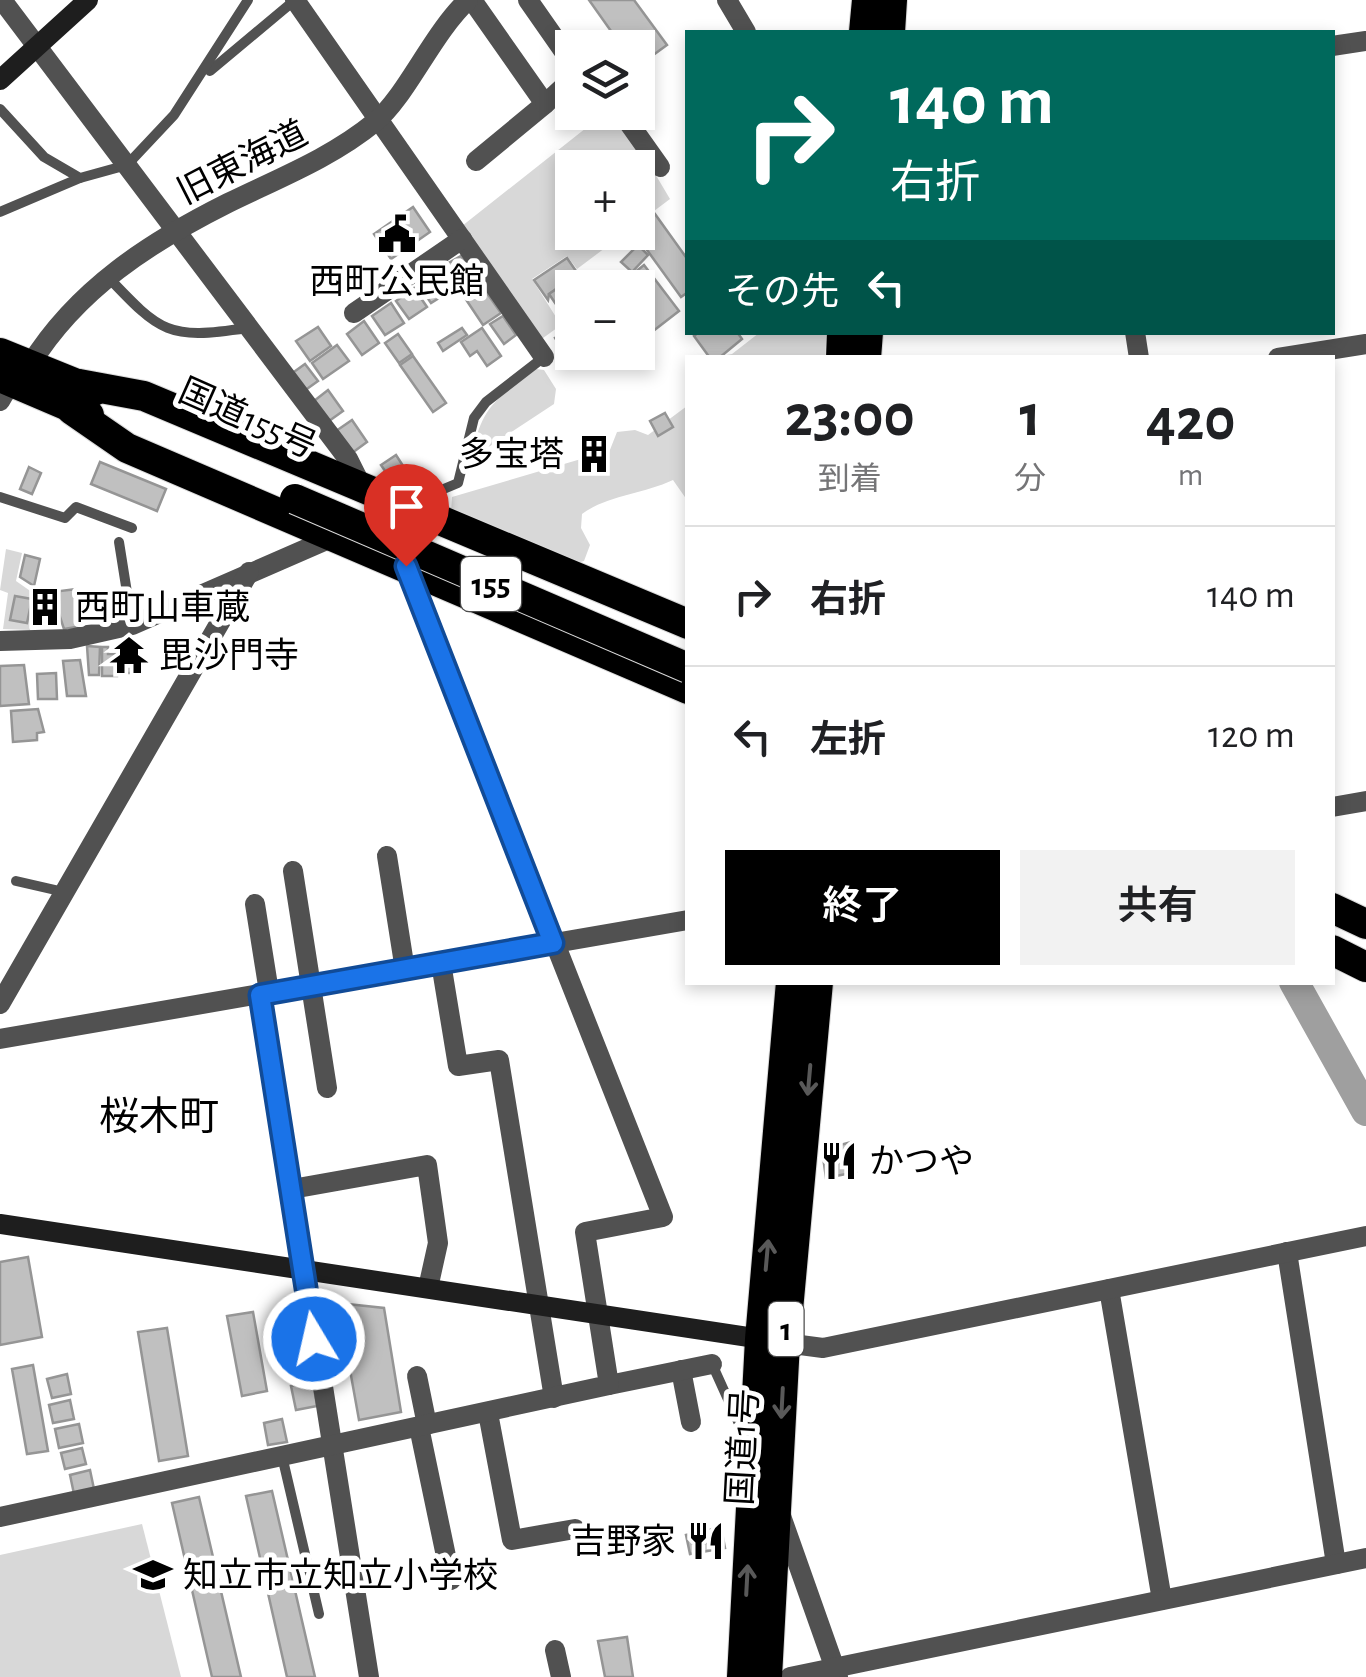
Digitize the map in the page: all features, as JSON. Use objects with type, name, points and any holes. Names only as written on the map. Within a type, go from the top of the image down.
[{"type":"highway","points":[[864,30],[866,0]]},
{"type":"highway","points":[[890,30],[892,0]]},
{"type":"highway","name":"国道155号","points":[[0,353],[10,381],[76,397],[110,421],[685,645]]},
{"type":"highway","name":"155","points":[[76,397],[144,396],[410,504],[685,623]]},
{"type":"highway","name":"155","points":[[76,397],[127,448],[685,687]]},
{"type":"highway","name":"国道155号","points":[[298,491],[685,667]]},
{"type":"highway","points":[[1335,909],[1366,924]]},
{"type":"highway","points":[[1335,928],[1366,943]]},
{"type":"highway","points":[[1335,951],[1366,966]]},
{"type":"highway","points":[[1335,968],[1366,983]]},
{"type":"highway","name":"国道1号","points":[[742,1677],[772,1341],[791,985]]},
{"type":"highway","name":"国道1号","points":[[766,1677],[777,1504],[772,1341],[818,985]]},
{"type":"street","points":[[2,0],[348,459],[362,485]]},
{"type":"street","points":[[0,80],[88,0]]},
{"type":"street","points":[[295,0],[544,357]]},
{"type":"street","points":[[470,0],[545,104]]},
{"type":"street","name":"旧東海道","points":[[10,381],[107,276],[177,232],[330,154],[380,119],[470,0]]},
{"type":"street","points":[[528,0],[555,39]]},
{"type":"street","points":[[727,0],[745,30]]},
{"type":"street","points":[[1335,46],[1366,41]]},
{"type":"street","points":[[476,162],[555,95]]},
{"type":"street","points":[[634,130],[660,167]]},
{"type":"street","points":[[354,313],[462,239]]},
{"type":"street","points":[[1297,355],[1366,344]]},
{"type":"street","points":[[0,641],[70,639],[132,625],[224,576],[250,572],[283,552],[335,536],[410,504]]},
{"type":"street","points":[[406,566],[662,1217],[586,1232],[609,1385]]},
{"type":"street","points":[[0,1004],[250,572]]},
{"type":"street","points":[[1335,806],[1366,801]]},
{"type":"street","points":[[386,856],[405,970]]},
{"type":"street","points":[[293,871],[327,1088]]},
{"type":"street","points":[[255,904],[303,1268],[369,1677]]},
{"type":"street","points":[[0,1039],[685,921]]},
{"type":"street","points":[[441,963],[458,1066],[499,1060],[554,1398]]},
{"type":"street","points":[[292,1190],[427,1165],[438,1243],[428,1288]]},
{"type":"street","points":[[0,1224],[823,1348],[1366,1236]]},
{"type":"street","points":[[1288,1252],[1336,1564]]},
{"type":"street","points":[[1109,1289],[1162,1600]]},
{"type":"street","points":[[0,1517],[712,1364]]},
{"type":"street","points":[[680,1370],[691,1422]]},
{"type":"street","points":[[416,1376],[451,1580]]},
{"type":"street","points":[[488,1412],[512,1540],[575,1528]]},
{"type":"street","points":[[777,1504],[836,1672]]},
{"type":"street","points":[[790,1677],[836,1672],[1366,1558]]},
{"type":"street","points":[[555,1650],[560,1677]]},
{"type":"lane","points":[[0,212],[80,178],[127,164],[174,115],[202,78],[248,0]]},
{"type":"lane","points":[[202,78],[295,0]]},
{"type":"lane","points":[[0,109],[44,158],[80,178]]},
{"type":"lane","points":[[107,276],[141,312],[166,330],[192,335],[247,328]]},
{"type":"lane","points":[[410,504],[458,483],[474,418],[486,402],[544,357]]},
{"type":"lane","points":[[0,497],[64,518],[76,508],[132,528]]},
{"type":"lane","points":[[119,542],[132,625]]},
{"type":"lane","points":[[16,882],[64,892]]},
{"type":"lane","points":[[712,1364],[746,1438]]},
{"type":"lane","points":[[282,1456],[319,1614]]},
{"type":"shaded area","points":[[583,130],[627,130],[641,150],[558,150]]},
{"type":"shaded area","points":[[555,153],[555,250],[602,250],[577,269],[567,256],[532,279],[555,315],[555,329],[539,341],[462,226]]},
{"type":"shaded area","points":[[655,174],[670,199],[655,210]]},
{"type":"shaded area","points":[[756,335],[827,335],[825,355],[726,355]]},
{"type":"shaded area","points":[[536,369],[544,370],[556,389],[554,404],[481,452],[473,452],[487,412]]},
{"type":"shaded area","points":[[685,407],[685,497],[673,480],[582,514],[581,528],[590,545],[584,561],[574,564],[451,512],[452,497],[581,459],[588,466],[604,465],[617,432],[635,430],[648,435]]},
{"type":"shaded area","points":[[6,549],[22,553],[16,581],[36,595],[30,630],[3,629],[8,593],[0,590]]},
{"type":"shaded area","points":[[142,1524],[181,1677],[0,1677],[0,1555]]},
{"type":"building","points":[[589,0],[634,0],[667,45],[655,54],[655,30],[610,30]]},
{"type":"building","points":[[413,207],[430,232],[391,259],[374,234]]},
{"type":"building","points":[[655,214],[685,256],[685,294],[681,297],[647,250],[655,250]]},
{"type":"building","points":[[633,250],[643,250],[648,255],[634,270],[621,262]]},
{"type":"building","points":[[461,256],[473,275],[457,285],[445,265]]},
{"type":"building","points":[[567,258],[575,270],[555,270],[555,290],[548,300],[534,280]]},
{"type":"building","points":[[438,272],[450,291],[431,303],[418,284]]},
{"type":"building","points":[[655,279],[679,311],[655,330]]},
{"type":"building","points":[[482,286],[501,313],[483,325],[465,298]]},
{"type":"building","points":[[414,288],[427,307],[409,319],[396,301]]},
{"type":"building","points":[[391,303],[404,323],[385,335],[372,316]]},
{"type":"building","points":[[503,316],[516,335],[504,344],[490,324]]},
{"type":"building","points":[[364,321],[379,343],[362,355],[347,334]]},
{"type":"building","points":[[318,327],[331,346],[310,361],[296,341]]},
{"type":"building","points":[[462,328],[467,335],[443,351],[438,343]]},
{"type":"building","points":[[482,328],[501,356],[487,366],[477,351],[470,356],[461,342]]},
{"type":"building","points":[[398,334],[412,354],[399,363],[385,343]]},
{"type":"building","points":[[739,335],[742,339],[723,355],[708,355],[694,336]]},
{"type":"building","points":[[337,345],[349,361],[323,379],[312,363]]},
{"type":"building","points":[[413,356],[446,403],[433,412],[400,365]]},
{"type":"building","points":[[305,364],[318,381],[304,391],[291,374]]},
{"type":"building","points":[[328,390],[343,411],[329,421],[314,401]]},
{"type":"building","points":[[665,413],[673,427],[658,436],[650,421]]},
{"type":"building","points":[[352,420],[367,442],[352,453],[336,431]]},
{"type":"building","points":[[396,455],[409,475],[394,484],[381,465]]},
{"type":"building","points":[[100,462],[166,489],[157,511],[91,484]]},
{"type":"building","points":[[29,467],[41,473],[32,494],[20,489]]},
{"type":"building","points":[[25,555],[40,559],[34,586],[20,577]]},
{"type":"building","points":[[77,589],[82,626],[64,629],[58,611],[60,591]]},
{"type":"building","points":[[118,592],[122,615],[108,617],[104,595]]},
{"type":"building","points":[[99,594],[103,616],[87,620],[82,597]]},
{"type":"building","points":[[15,596],[32,599],[27,623],[10,620]]},
{"type":"building","points":[[87,646],[100,647],[99,675],[89,675]]},
{"type":"building","points":[[121,646],[141,647],[131,673],[120,673]]},
{"type":"building","points":[[102,647],[108,647],[108,654],[117,654],[117,676],[102,676]]},
{"type":"building","points":[[80,660],[86,696],[67,696],[63,661]]},
{"type":"building","points":[[24,665],[29,704],[0,706],[0,666]]},
{"type":"building","points":[[56,673],[57,699],[38,699],[37,674]]},
{"type":"building","points":[[38,709],[44,732],[37,733],[37,740],[13,742],[11,711]]},
{"type":"building","name":"かつや","points":[[851,1142],[856,1172],[826,1178],[822,1150]]},
{"type":"building","points":[[28,1257],[42,1337],[0,1345],[0,1262]]},
{"type":"building","points":[[338,1303],[384,1308],[401,1412],[359,1420]]},
{"type":"building","points":[[253,1312],[267,1391],[242,1396],[227,1316]]},
{"type":"building","points":[[167,1328],[188,1456],[159,1461],[138,1332]]},
{"type":"building","points":[[33,1365],[48,1451],[27,1454],[12,1369]]},
{"type":"building","points":[[67,1374],[71,1394],[52,1398],[47,1379]]},
{"type":"building","points":[[313,1382],[317,1406],[296,1410],[291,1386]]},
{"type":"building","points":[[70,1400],[74,1419],[53,1423],[49,1405]]},
{"type":"building","points":[[282,1419],[287,1442],[268,1445],[264,1423]]},
{"type":"building","points":[[79,1424],[83,1443],[59,1448],[55,1429]]},
{"type":"building","points":[[82,1448],[86,1464],[65,1469],[61,1453]]},
{"type":"building","points":[[90,1470],[94,1489],[74,1494],[70,1475]]},
{"type":"building","points":[[272,1491],[315,1677],[287,1677],[246,1496]]},
{"type":"building","points":[[199,1497],[241,1677],[212,1677],[172,1503]]},
{"type":"building","name":"吉野家","points":[[721,1527],[725,1548],[690,1554],[686,1535]]},
{"type":"building","points":[[627,1637],[633,1677],[605,1677],[598,1641]]},
{"type":"waterway","points":[[1296,985],[1366,1111]]},
{"type":"place","name":"西町公民館","points":[[397,234]]},
{"type":"place","name":"多宝塔","points":[[594,454]]},
{"type":"place","name":"西町山車蔵","points":[[45,607]]},
{"type":"place","name":"毘沙門寺","points":[[129,655]]},
{"type":"place","name":"かつや","points":[[839,1161]]},
{"type":"place","name":"吉野家","points":[[706,1541]]},
{"type":"place","name":"知立市立知立小学校","points":[[153,1575]]},
{"type":"district","name":"桜木町","points":[[159,1116]]},
{"type":"route","points":[[314,1339],[260,995],[553,943],[406,566]]}]
